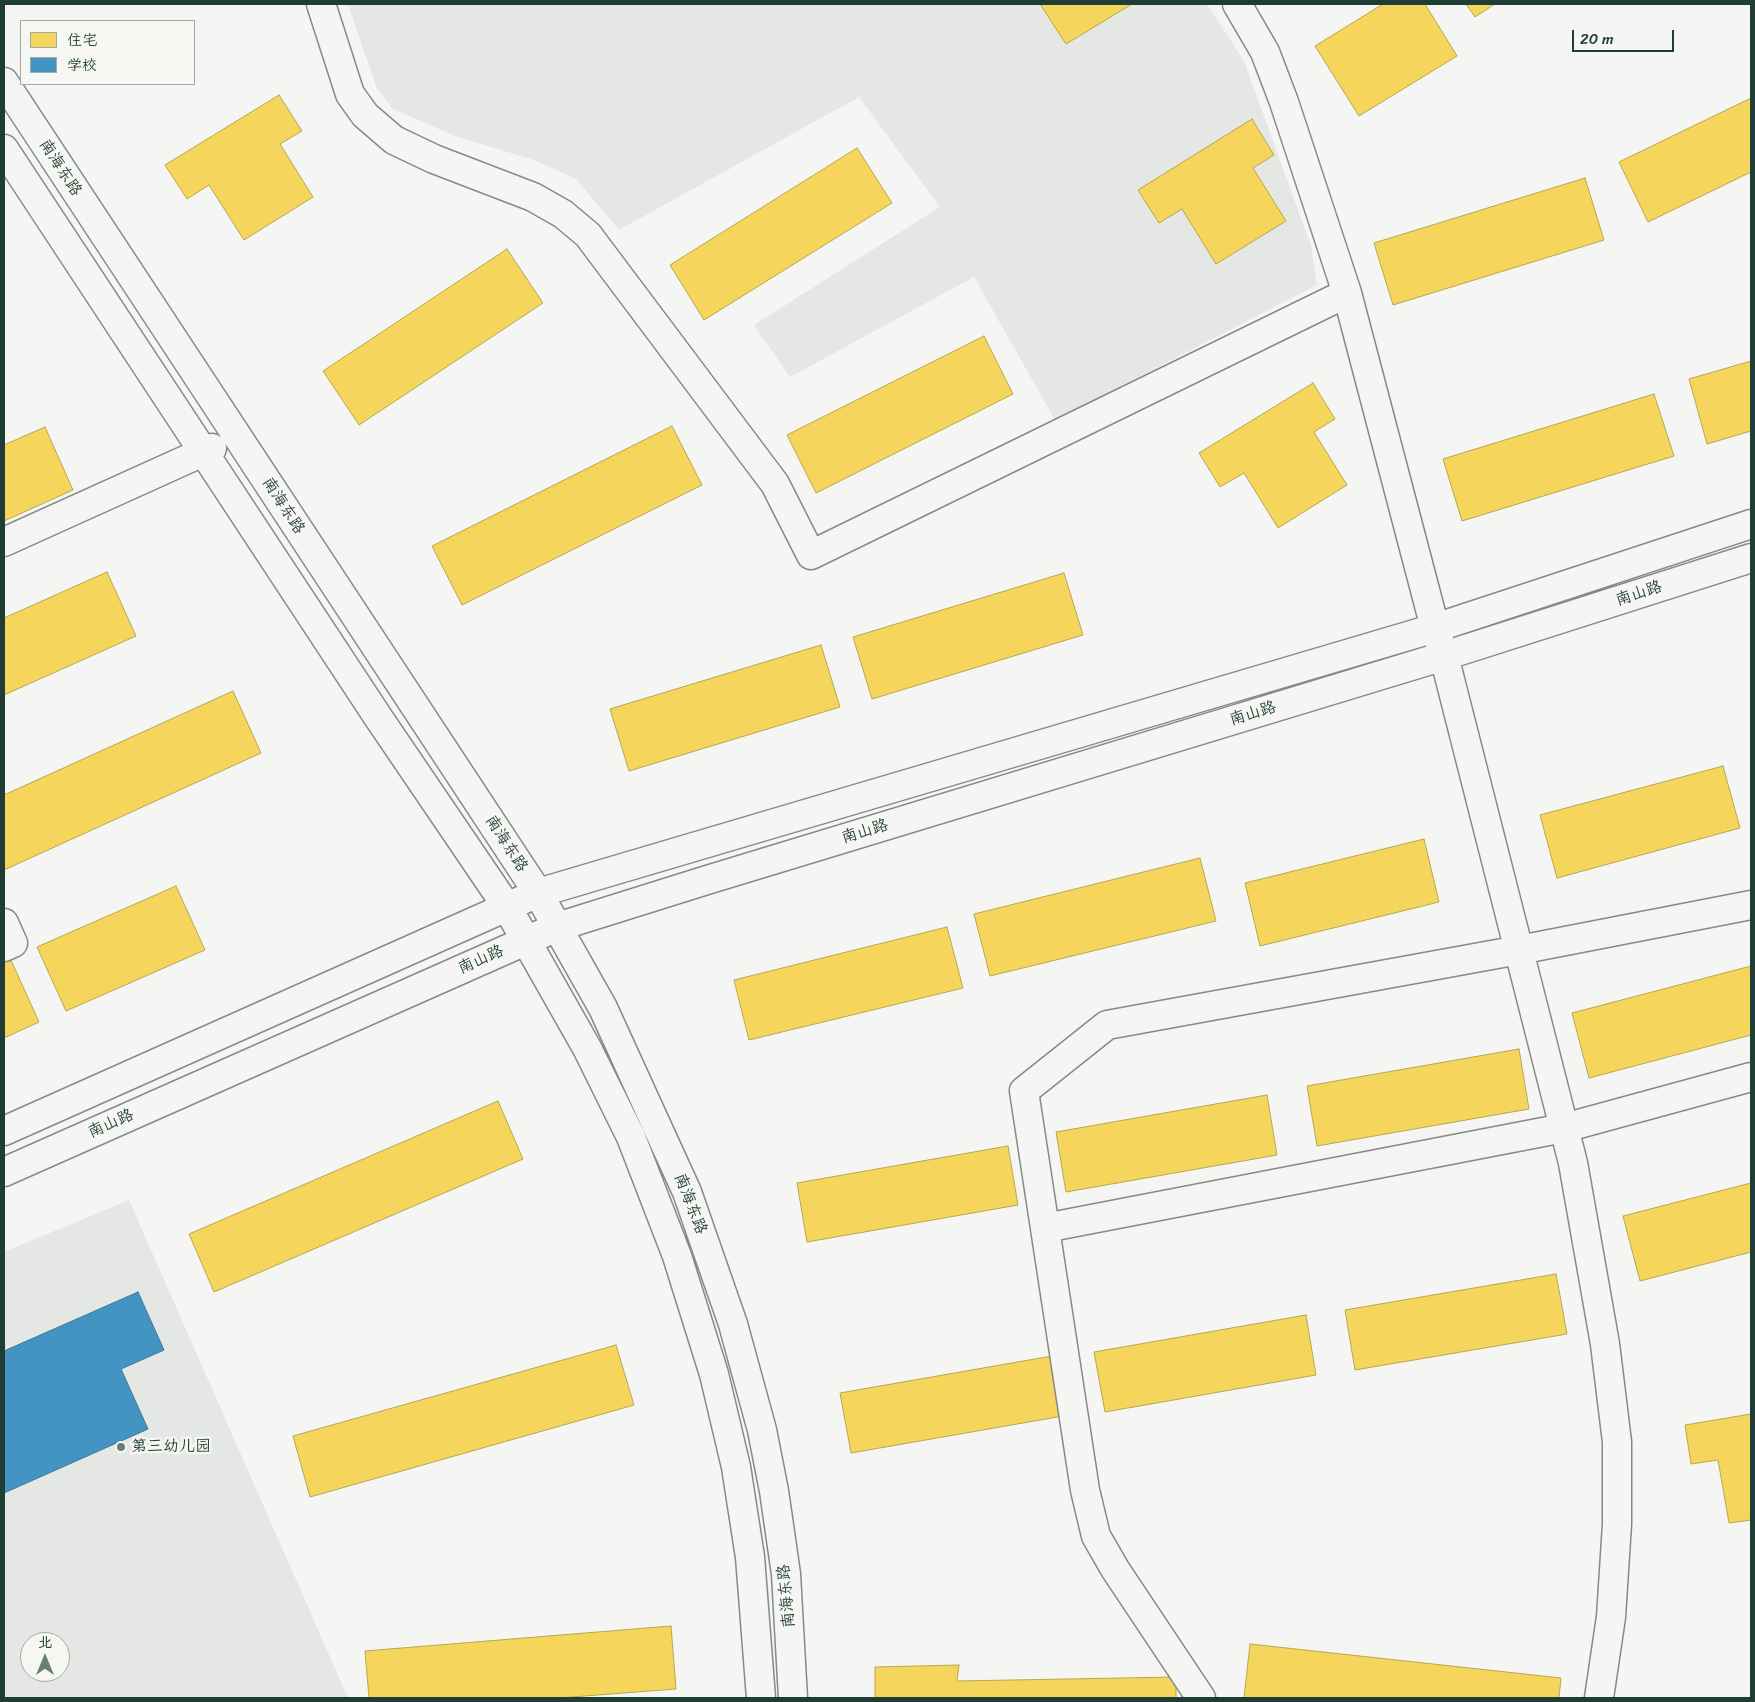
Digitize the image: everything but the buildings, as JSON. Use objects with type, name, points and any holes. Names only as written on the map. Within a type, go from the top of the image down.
[{"type":"street","points":[[321,4],[350,94],[365,115],[394,140],[434,159],[533,196],[563,214],[588,235],[775,484],[811,555],[1347,293]]},
{"type":"street","points":[[1237,4],[1265,52],[1278,85],[1347,293],[1444,656],[1573,1163],[1605,1344],[1617,1442],[1617,1524],[1611,1617],[1598,1698]]},
{"type":"street","name":"南海东路","points":[[4,82],[538,893],[603,1008],[687,1192],[732,1324],[762,1430],[774,1491],[786,1574],[793,1698]]},
{"type":"street","name":"南海东路","points":[[4,149],[378,717],[507,907],[586,1048],[631,1137],[677,1256],[714,1374],[736,1468],[750,1557],[761,1698]]},
{"type":"street","points":[[4,542],[212,448]]},
{"type":"street","name":"南山路","points":[[4,1131],[538,893],[1435,628],[1751,524]]},
{"type":"street","name":"南山路","points":[[4,1172],[558,927],[1444,656],[1751,558]]},
{"type":"street","points":[[1201,1698],[1115,1570],[1096,1536],[1085,1490],[1024,1091],[1107,1025],[1519,950],[1751,905]]},
{"type":"street","points":[[4,923],[13,943],[4,948]]},
{"type":"street","points":[[1045,1228],[1564,1128],[1751,1077]]},
{"type":"shaded area","points":[[348,4],[1207,4],[1244,61],[1311,246],[1317,285],[1055,420],[974,277],[790,377],[754,325],[940,207],[859,97],[619,230],[576,179],[531,159],[457,137],[393,109],[377,89]]},
{"type":"shaded area","name":"第三幼儿园","points":[[129,1200],[348,1698],[4,1698],[4,1252]]},
{"type":"place","name":"第三幼儿园","points":[[121,1447]]}]
